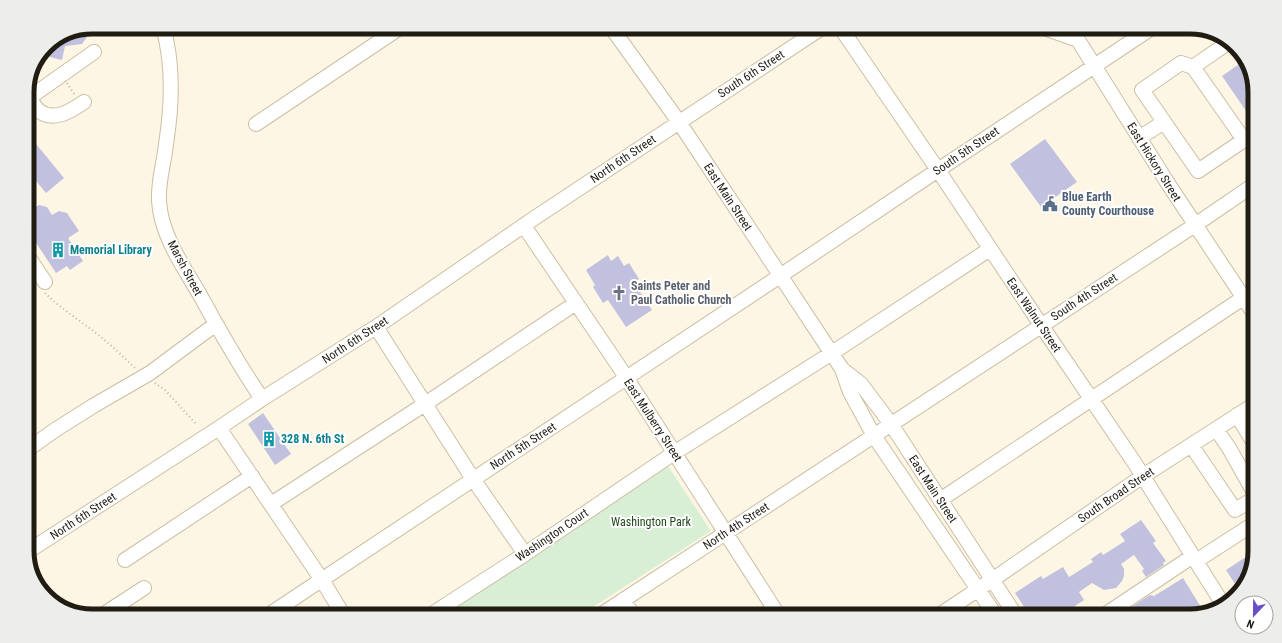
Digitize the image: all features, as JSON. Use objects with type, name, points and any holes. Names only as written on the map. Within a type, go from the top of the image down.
[{"type":"street","name":"Marsh Street","points":[[165,34],[170,68],[171,104],[166,145],[159,182],[160,203],[164,223],[171,243],[216,324],[262,399]]},
{"type":"street","points":[[256,124],[388,34]]},
{"type":"street","name":"East Main Street","points":[[616,34],[679,122],[832,353],[842,369],[850,392],[874,436],[991,609]]},
{"type":"street","name":"South 6th Street","points":[[679,122],[812,34]]},
{"type":"street","name":"East Walnut Street","points":[[845,34],[938,170],[1143,476],[1220,600]]},
{"type":"street","name":"East Hickory Street","points":[[1080,34],[1094,66],[1194,225],[1248,293]]},
{"type":"street","name":"South 5th Street","points":[[780,276],[1142,34]]},
{"type":"street","points":[[1193,67],[1224,45]]},
{"type":"street","points":[[34,94],[94,52]]},
{"type":"street","points":[[1181,63],[1193,67],[1244,140],[1198,171],[1164,122],[1142,90],[1181,63]]},
{"type":"street","points":[[34,104],[40,111],[58,116],[72,111],[84,102]]},
{"type":"street","name":"North 6th Street","points":[[34,547],[262,399],[376,327],[679,122]]},
{"type":"street","points":[[1139,138],[1164,122]]},
{"type":"street","name":"South 4th Street","points":[[874,436],[1248,189]]},
{"type":"street","name":"East Mulberry Street","points":[[524,226],[626,378],[774,609]]},
{"type":"street","name":"Washington Court","points":[[440,609],[525,554],[674,453],[832,353],[990,249]]},
{"type":"street","points":[[34,268],[44,286]]},
{"type":"street","name":"North 5th Street","points":[[277,609],[780,276]]},
{"type":"street","points":[[940,500],[1248,295]]},
{"type":"street","points":[[271,504],[425,404],[576,303]]},
{"type":"street","points":[[34,445],[93,406],[145,376],[216,324]]},
{"type":"street","points":[[376,327],[473,479],[525,554]]},
{"type":"street","name":"East Main Street","points":[[842,369],[861,384],[891,424],[1011,609]]},
{"type":"street","name":"South Broad Street","points":[[948,609],[1143,476],[1248,408]]},
{"type":"street","points":[[1237,415],[1248,433]]},
{"type":"street","points":[[219,428],[322,580],[337,609]]},
{"type":"street","points":[[1216,429],[1229,448],[1248,482]]},
{"type":"street","name":"North 4th Street","points":[[610,609],[874,436]]},
{"type":"street","points":[[1191,445],[1235,510],[1248,502]]},
{"type":"street","points":[[125,560],[252,476]]},
{"type":"street","points":[[1119,609],[1195,559],[1248,527]]},
{"type":"street","points":[[112,609],[144,588]]},
{"type":"street","points":[[623,600],[629,609]]},
{"type":"path","points":[[62,75],[74,94],[78,94],[84,102]]},
{"type":"path","points":[[44,286],[51,299],[108,343],[138,371],[165,390],[197,426]]},
{"type":"green space","name":"Washington Park","points":[[666,463],[711,531],[590,609],[454,609]]},
{"type":"building","points":[[87,34],[82,44],[65,46],[62,60],[47,56],[51,51],[69,38]]},
{"type":"building","points":[[1240,63],[1247,80],[1248,114],[1222,76]]},
{"type":"building","points":[[1045,139],[1077,182],[1041,207],[1010,164]]},
{"type":"building","points":[[34,141],[64,178],[46,193],[34,178]]},
{"type":"building","name":"Memorial Library","points":[[39,205],[47,207],[52,215],[59,211],[67,213],[79,231],[68,238],[83,261],[70,270],[67,266],[56,273],[34,240],[34,208]]},
{"type":"building","name":"Saints Peter and Paul Catholic Church","points":[[608,255],[611,261],[618,256],[624,266],[629,263],[639,279],[634,283],[652,310],[626,327],[608,300],[603,303],[593,287],[595,285],[586,270]]},
{"type":"building","name":"328 N. 6th St","points":[[263,413],[291,454],[275,465],[248,424]]},
{"type":"building","points":[[1141,520],[1156,541],[1153,543],[1166,561],[1163,563],[1164,565],[1146,577],[1142,571],[1144,569],[1134,555],[1121,564],[1124,569],[1124,576],[1116,588],[1104,590],[1092,583],[1079,592],[1084,600],[1072,608],[1073,609],[1025,609],[1015,593],[1041,576],[1043,579],[1063,567],[1069,577],[1093,562],[1091,559],[1101,552],[1103,555],[1125,541],[1120,534]]},
{"type":"building","points":[[1248,556],[1245,570],[1236,586],[1226,570]]},
{"type":"building","points":[[1183,578],[1202,608],[1129,609],[1150,595],[1154,596]]},
{"type":"place","name":"Blue Earth County Courthouse","points":[[1050,204]]},
{"type":"place","name":"Memorial Library","points":[[58,250]]},
{"type":"place","name":"Saints Peter and Paul Catholic Church","points":[[619,293]]},
{"type":"place","name":"328 N. 6th St","points":[[269,439]]}]
